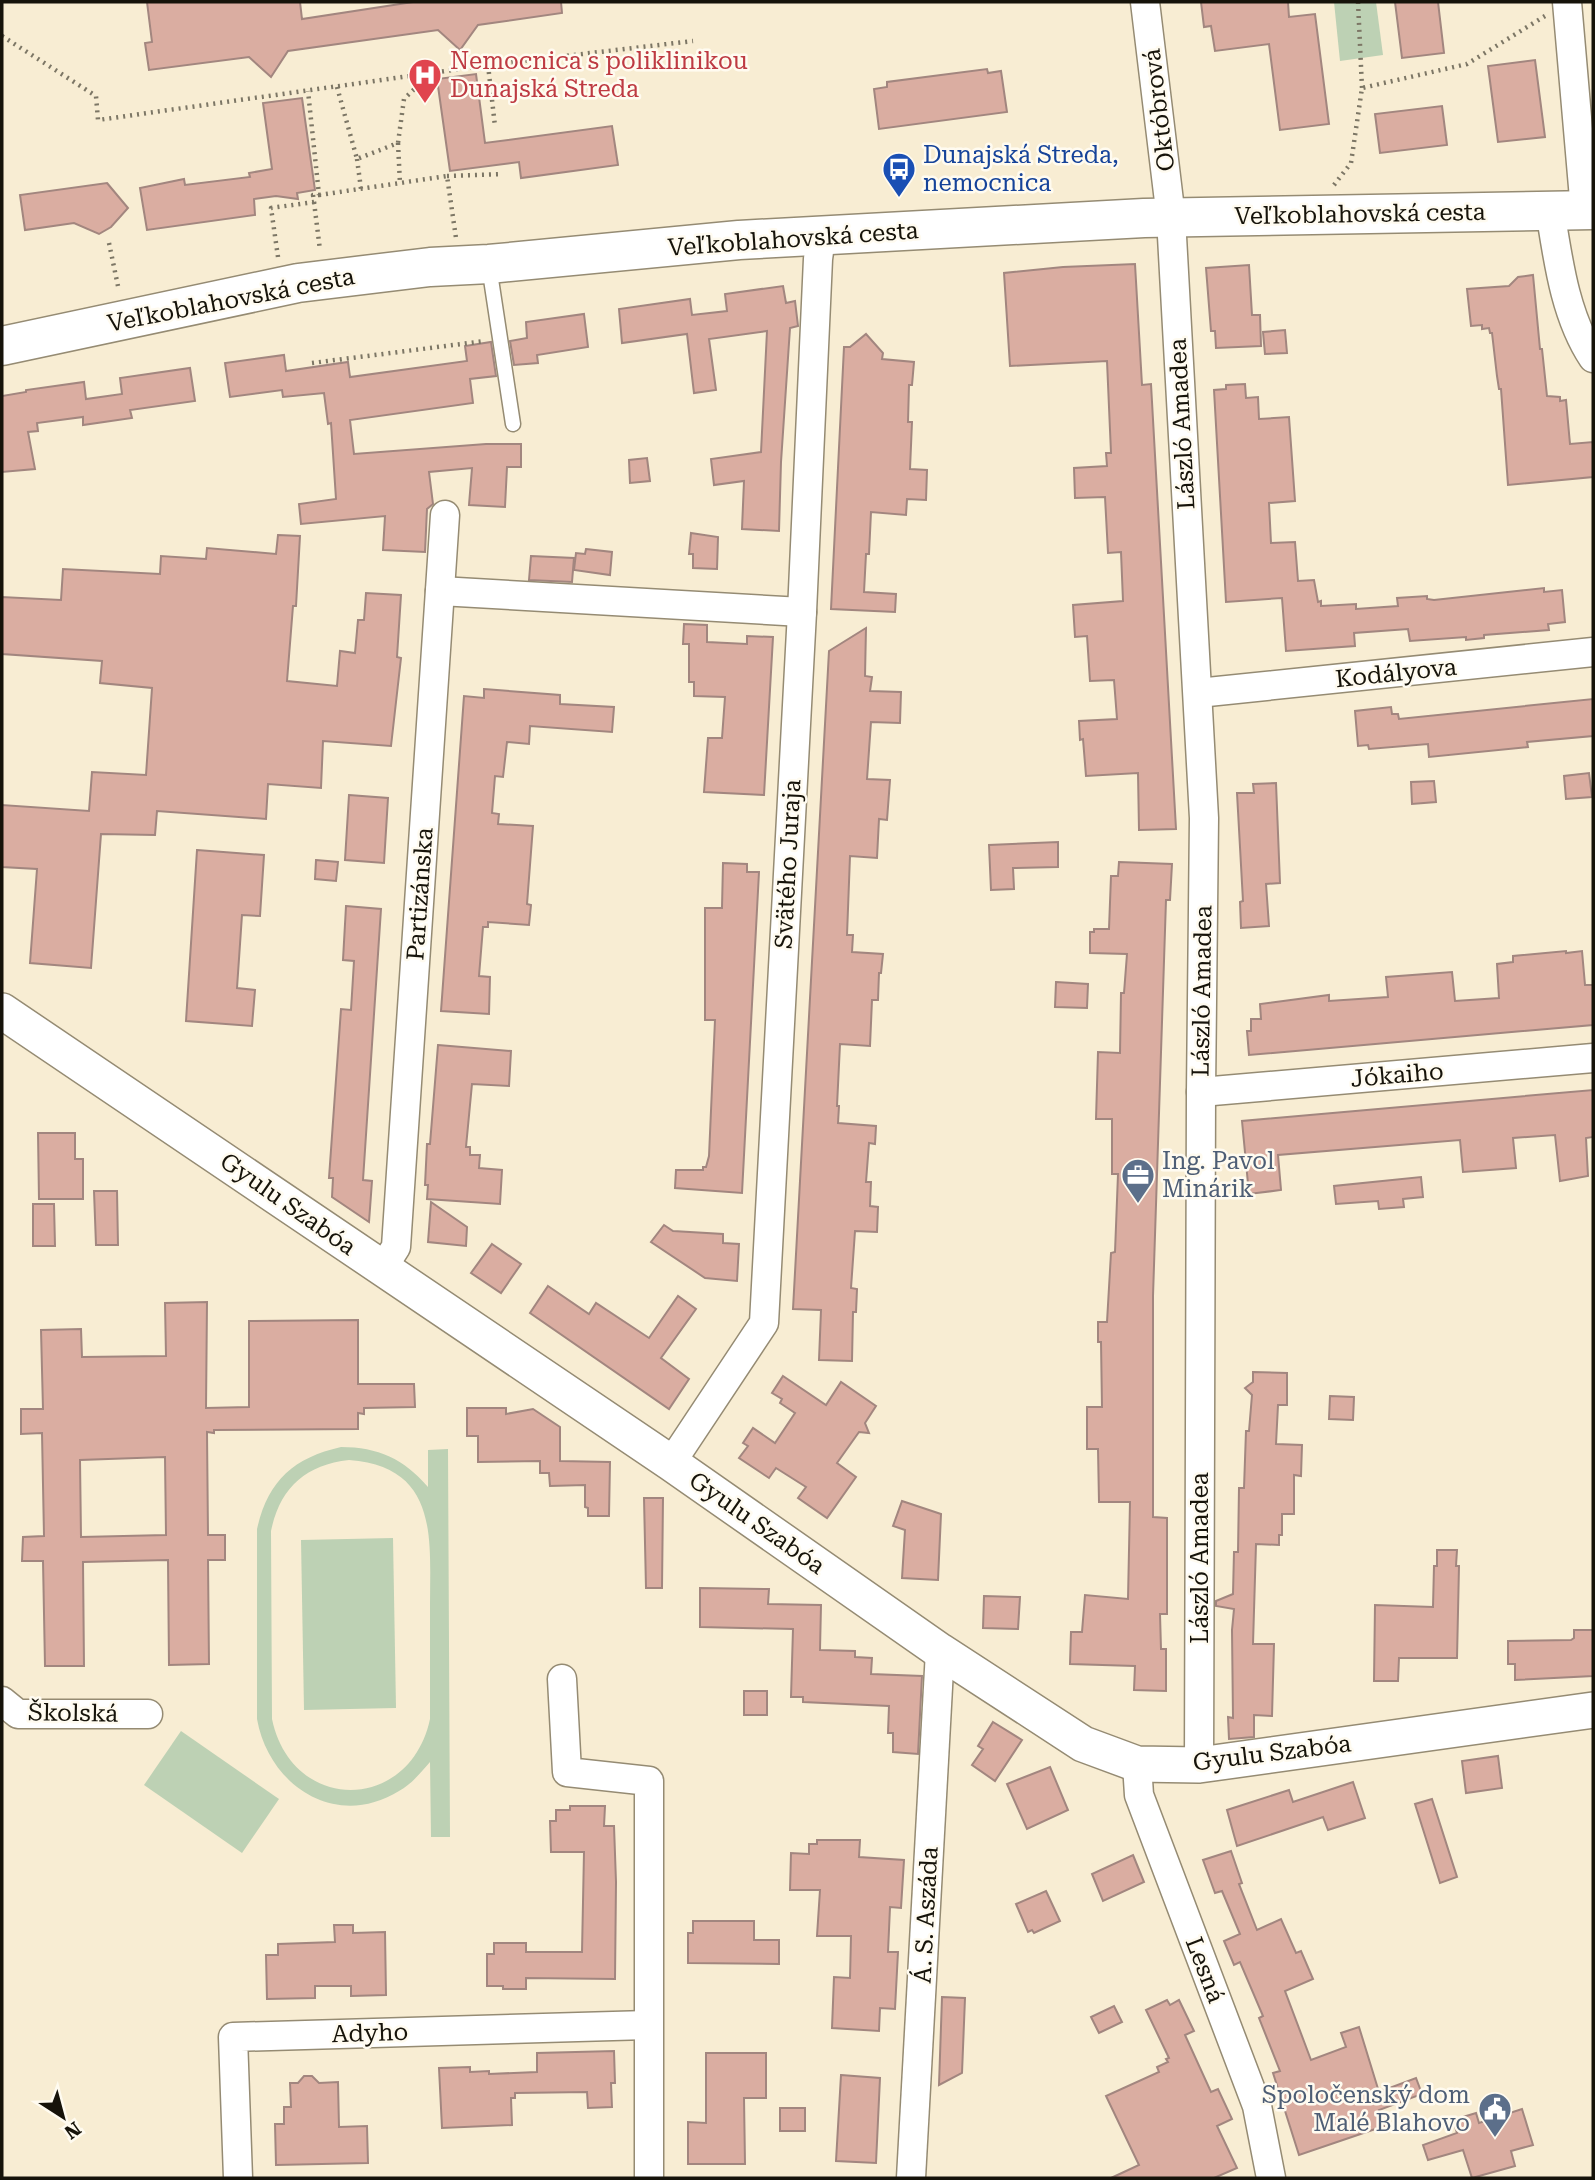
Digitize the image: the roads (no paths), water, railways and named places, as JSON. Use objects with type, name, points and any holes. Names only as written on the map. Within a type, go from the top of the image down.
[{"type":"main road","name":"Veľkoblahovská cesta","points":[[2,346],[298,283],[430,267],[489,264],[739,240],[1171,218],[1576,210]]},
{"type":"street","name":"Októbrová","points":[[1145,2],[1171,218]]},
{"type":"street","points":[[1567,2],[1587,150],[1576,210],[1560,272],[1583,342],[1593,358]]},
{"type":"street","name":"László Amadea","points":[[1171,218],[1205,818],[1201,1092],[1199,1765]]},
{"type":"street","name":"Svätého Juraja","points":[[671,1463],[764,1323],[802,612],[824,301],[818,259],[821,237]]},
{"type":"street","name":"Partizánska","points":[[383,1269],[396,1247],[445,515]]},
{"type":"street","points":[[440,591],[802,612]]},
{"type":"street","name":"Kodályova","points":[[1198,693],[1593,652]]},
{"type":"street","name":"Gyulu Szabóa","points":[[2,1011],[671,1463],[940,1651],[1083,1744],[1137,1764],[1199,1765],[1593,1710]]},
{"type":"street","name":"Jókaiho","points":[[1201,1092],[1593,1058]]},
{"type":"street","name":"Á. S. Aszáda","points":[[911,2178],[940,1651]]},
{"type":"street","points":[[562,1679],[567,1772],[649,1781],[649,2178]]},
{"type":"street","name":"Školská","points":[[2,1701],[18,1714],[148,1714]]},
{"type":"street","name":"Lesná","points":[[1137,1764],[1139,1795],[1257,2106],[1271,2178]]},
{"type":"street","name":"Adyho","points":[[238,2178],[233,2037],[648,2025]]},
{"type":"lane","points":[[489,264],[513,424]]},
{"type":"place","name":"Nemocnica s poliklinikou Dunajská Streda","points":[[425,105]]},
{"type":"place","name":"Dunajská Streda, nemocnica","points":[[899,199]]},
{"type":"place","name":"Ing. Pavol Minárik","points":[[1138,1205]]},
{"type":"place","name":"Spoločenský dom Malé Blahovo","points":[[1495,2139]]}]
